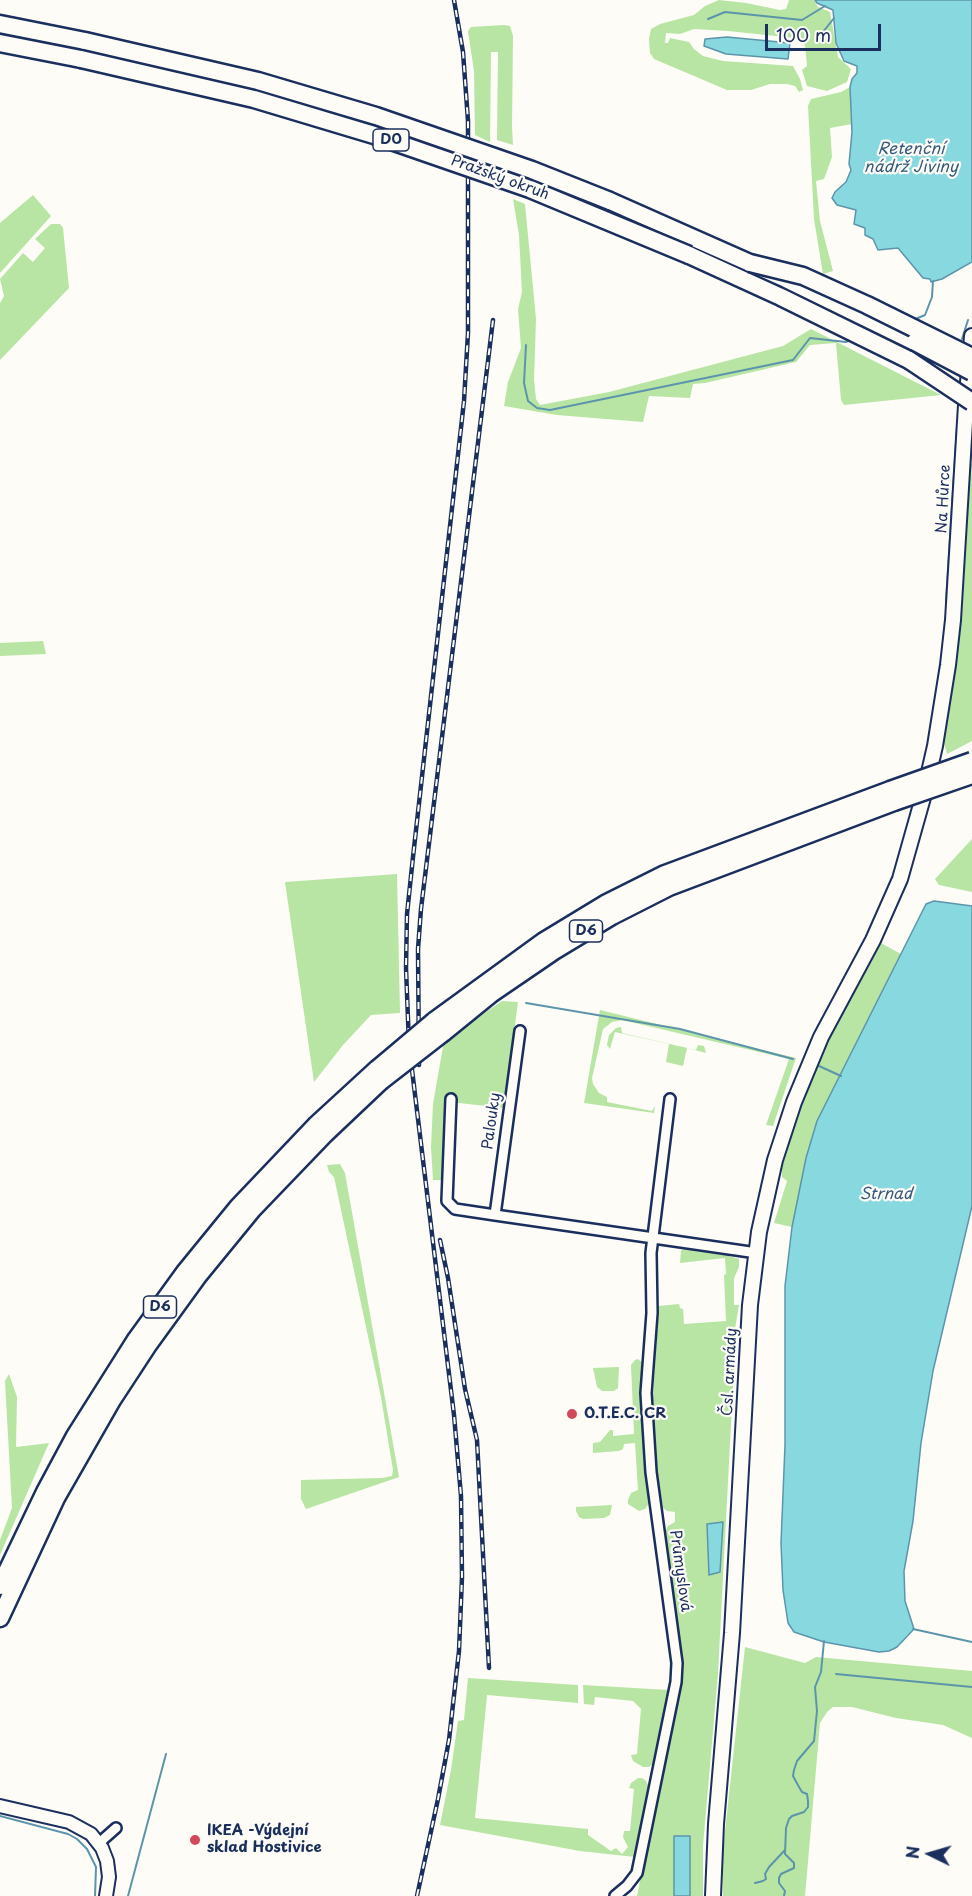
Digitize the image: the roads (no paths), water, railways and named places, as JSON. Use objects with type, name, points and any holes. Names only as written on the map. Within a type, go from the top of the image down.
[{"type":"highway","name":"Pražský okruh","points":[[0,24],[258,81],[416,129],[583,190],[750,263],[848,309],[972,372]]},
{"type":"highway","name":"Pražský okruh","points":[[0,43],[81,59],[276,105],[464,165],[567,204],[679,251],[781,297],[972,392]]},
{"type":"highway","points":[[750,263],[803,276],[972,357]]},
{"type":"highway","points":[[909,360],[972,402]]},
{"type":"highway","name":"D6","points":[[0,1586],[40,1501],[75,1436],[135,1341],[185,1272],[238,1206],[316,1125],[438,1027],[612,916],[669,886],[745,857],[972,761]]},
{"type":"highway","name":"D6","points":[[892,796],[972,775]]},
{"type":"highway","name":"D6","points":[[0,1618],[56,1498],[86,1443],[148,1345],[198,1276],[252,1210],[378,1076]]},
{"type":"main road","name":"Na Hůrce","points":[[900,879],[935,746],[948,665],[972,336]]},
{"type":"main road","name":"Čsl. armády","points":[[713,1896],[716,1824],[732,1634],[750,1305],[759,1232],[775,1160],[794,1102],[821,1037],[873,940],[900,879]]},
{"type":"street","name":"Palouky","points":[[495,1215],[520,1030]]},
{"type":"street","points":[[451,1099],[447,1201],[455,1209],[757,1253]]},
{"type":"street","points":[[653,1237],[670,1099]]},
{"type":"street","name":"Průmyslová","points":[[615,1896],[637,1873],[676,1683],[677,1663],[651,1472],[646,1393],[652,1313],[653,1237]]},
{"type":"street","points":[[0,1806],[69,1822],[86,1830],[105,1853],[109,1870],[106,1896]]},
{"type":"street","points":[[99,1843],[116,1828]]},
{"type":"water","name":"Retenční nádrž Jiviny","points":[[815,0],[972,0],[972,262],[942,279],[931,282],[930,279],[923,278],[898,248],[878,250],[873,239],[865,235],[865,228],[854,224],[856,210],[837,205],[832,198],[846,182],[851,170],[849,164],[852,132],[850,87],[857,73],[857,66],[844,61],[836,43],[833,10]]},
{"type":"water","points":[[727,37],[790,43],[788,59],[726,54],[704,46],[705,39]]},
{"type":"water","name":"Strnad","points":[[934,901],[972,906],[972,1206],[933,1371],[921,1443],[913,1521],[904,1571],[905,1601],[914,1629],[897,1647],[879,1652],[824,1642],[794,1632],[788,1623],[783,1590],[781,1543],[785,1445],[785,1286],[792,1227],[806,1158],[817,1121],[926,904]]},
{"type":"water","points":[[723,1522],[720,1572],[709,1575],[707,1524]]},
{"type":"water","points":[[674,1836],[690,1836],[690,1896],[674,1896]]},
{"type":"waterway","points":[[708,19],[725,12],[802,20],[825,6]]},
{"type":"waterway","points":[[816,41],[834,18]]},
{"type":"waterway","points":[[913,320],[925,315],[932,297],[933,281]]},
{"type":"waterway","points":[[962,339],[968,320]]},
{"type":"waterway","points":[[526,345],[524,383],[528,401],[537,408],[550,410],[793,360],[810,338],[846,342],[850,340]]},
{"type":"waterway","points":[[946,601],[957,426]]},
{"type":"waterway","points":[[526,1003],[680,1029],[793,1059]]},
{"type":"waterway","points":[[819,1066],[841,1076]]},
{"type":"waterway","points":[[913,1629],[972,1642]]},
{"type":"waterway","points":[[784,1896],[785,1891],[779,1883],[779,1878],[781,1874],[794,1868],[794,1863],[785,1854],[786,1828],[792,1816],[804,1812],[808,1807],[807,1794],[802,1792],[793,1776],[797,1761],[814,1741],[817,1711],[815,1687],[821,1672],[824,1641]]},
{"type":"waterway","points":[[836,1674],[972,1687]]},
{"type":"waterway","points":[[128,1896],[166,1754]]},
{"type":"waterway","points":[[0,1816],[68,1834],[77,1839],[87,1849],[96,1867],[95,1896]]},
{"type":"waterway","points":[[755,1883],[766,1879],[765,1874],[769,1867],[785,1850]]},
{"type":"railway","points":[[417,1896],[449,1740],[459,1651],[462,1577],[461,1496],[454,1415],[409,1045],[406,968],[407,914],[464,401],[468,333],[468,121],[463,52],[454,0]]},
{"type":"railway","points":[[419,1065],[418,949],[421,909],[493,320]]},
{"type":"railway","points":[[440,1240],[465,1389],[477,1440],[489,1668]]},
{"type":"place","name":"O.T.E.C. CR","points":[[572,1414]]},
{"type":"place","name":"IKEA -Výdejní sklad Hostivice","points":[[195,1840]]}]
